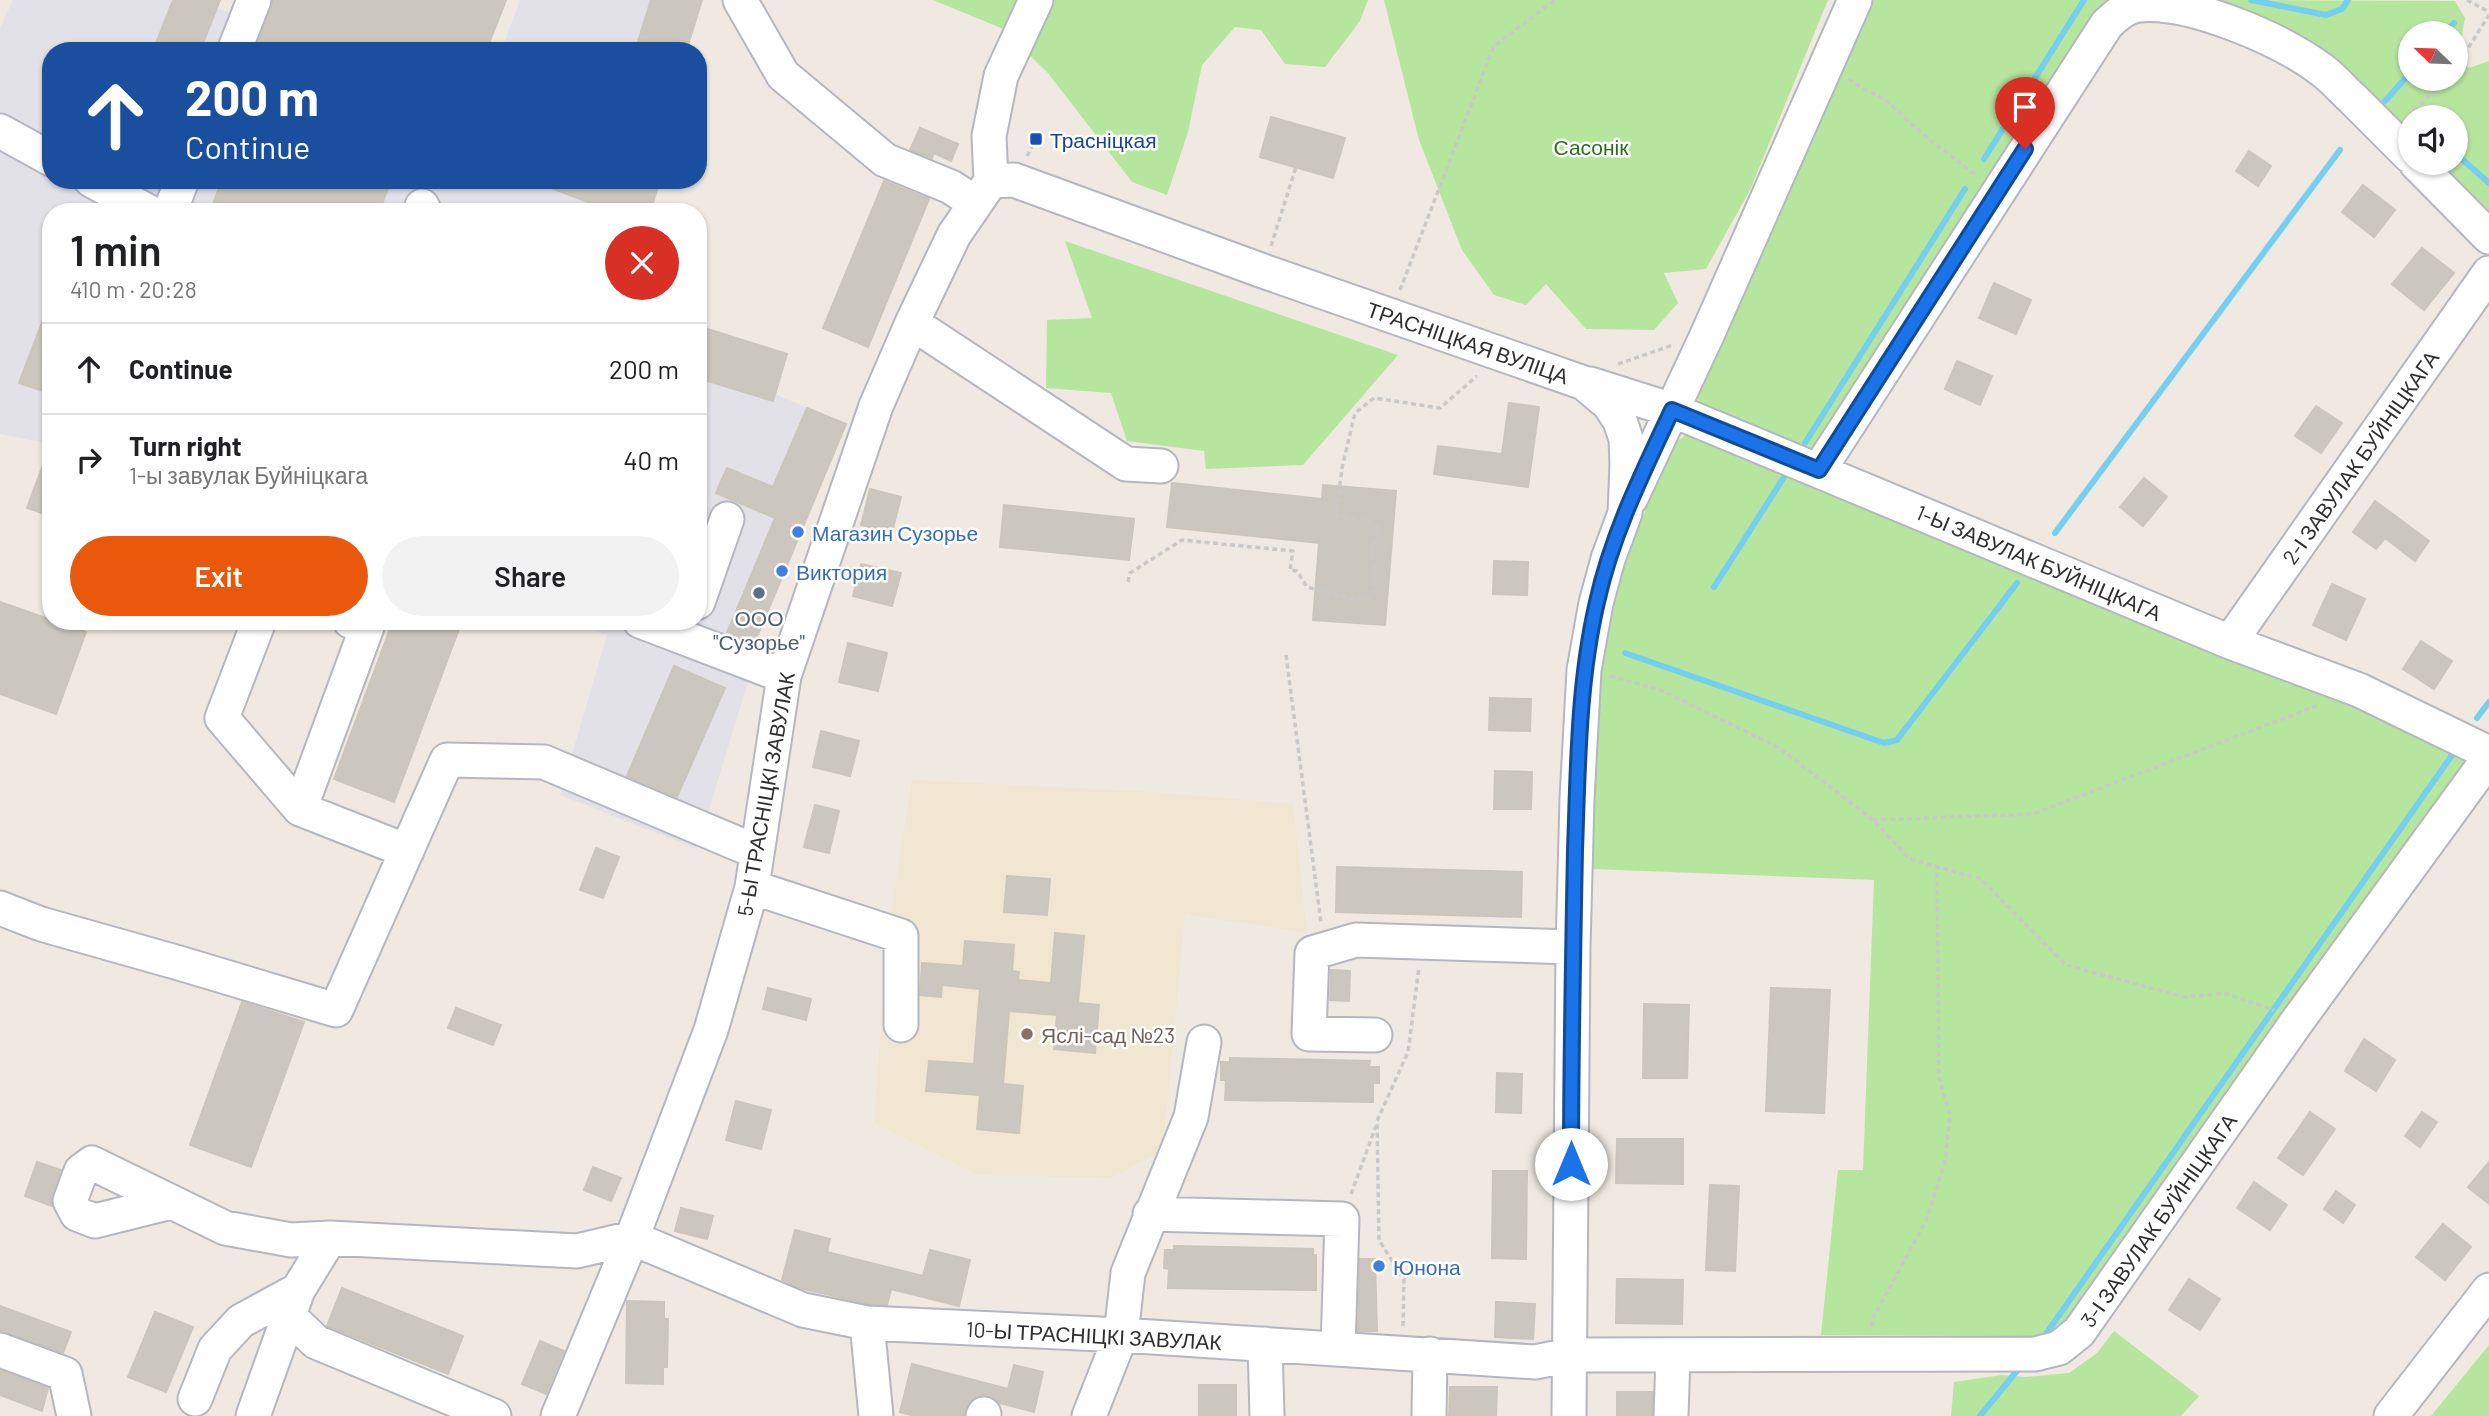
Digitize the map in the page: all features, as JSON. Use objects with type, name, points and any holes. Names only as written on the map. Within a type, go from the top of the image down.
[{"type":"street","points":[[238,42],[254,0]]},
{"type":"street","points":[[740,0],[783,75],[885,160],[951,187],[983,192],[989,136],[1001,76],[1036,0]]},
{"type":"street","points":[[1625,513],[1709,333],[1855,0]]},
{"type":"street","points":[[1819,470],[1997,191],[2108,24],[2122,11],[2137,5],[2164,4],[2200,12],[2245,27],[2303,57],[2325,72],[2398,144]]},
{"type":"street","points":[[0,131],[42,154]]},
{"type":"street","points":[[2428,175],[2489,237]]},
{"type":"street","name":"ТРАСНІЦКАЯ ВУЛІЦА","points":[[983,192],[1014,180],[1502,354],[1598,374],[1626,439],[1625,513],[1596,603],[1584,670],[1573,947],[1569,1416]]},
{"type":"street","points":[[107,189],[133,203]]},
{"type":"street","name":"5-Ы ТРАСНІЦКІ ЗАВУЛАК","points":[[558,1416],[632,1238],[711,1030],[752,887],[784,676],[876,406],[954,235],[983,192]]},
{"type":"street","name":"2-І ЗАВУЛАК БУЙНІЦКАГА","points":[[2230,642],[2489,272]]},
{"type":"street","points":[[912,323],[1126,464],[1161,466]]},
{"type":"street","name":"1-Ы ЗАВУЛАК БУЙНІЦКАГА","points":[[1598,374],[1672,410],[2230,642],[2359,690],[2489,755]]},
{"type":"street","points":[[707,576],[727,519]]},
{"type":"street","points":[[256,630],[222,718],[300,809],[407,851]]},
{"type":"street","points":[[300,809],[366,630]]},
{"type":"street","points":[[689,630],[784,676]]},
{"type":"street","name":"3-І ЗАВУЛАК БУЙНІЦКАГА","points":[[1570,1355],[2035,1354],[2059,1348],[2079,1332],[2489,755]]},
{"type":"street","points":[[0,908],[41,925],[336,1010],[447,760],[544,762],[757,852]]},
{"type":"street","points":[[752,887],[901,936],[901,1025]]},
{"type":"street","points":[[1375,1035],[1309,1034],[1312,953],[1356,940],[1573,947]]},
{"type":"street","points":[[1088,1416],[1121,1335],[1128,1273],[1191,1118],[1204,1042]]},
{"type":"street","points":[[172,1202],[225,1228],[291,1240],[330,1238],[577,1251],[632,1238]]},
{"type":"street","points":[[1150,1214],[1342,1219],[1338,1349]]},
{"type":"street","points":[[253,1416],[293,1303],[330,1238]]},
{"type":"street","name":"10-Ы ТРАСНІЦКІ ЗАВУЛАК","points":[[632,1238],[803,1310],[867,1323],[1121,1335],[1535,1362],[1570,1355]]},
{"type":"street","points":[[2391,1416],[2489,1290]]},
{"type":"street","points":[[195,1399],[215,1349],[241,1321],[293,1303]]},
{"type":"street","points":[[293,1303],[316,1342],[494,1416]]},
{"type":"street","points":[[867,1323],[876,1416]]},
{"type":"street","points":[[1265,1344],[1267,1416]]},
{"type":"street","points":[[0,1350],[65,1374],[74,1416]]},
{"type":"street","points":[[1416,1353],[1429,1416]]},
{"type":"street","points":[[1671,1416],[1673,1356]]},
{"type":"path","points":[[1390,314],[1494,46],[1555,0]]},
{"type":"path","points":[[2468,0],[2489,14],[2468,48]]},
{"type":"path","points":[[1829,61],[1855,84],[1884,99],[1931,141],[1997,191]]},
{"type":"path","points":[[1263,271],[1296,167]]},
{"type":"path","points":[[1598,374],[1709,333]]},
{"type":"path","points":[[1128,582],[1130,573],[1182,540],[1293,551],[1290,570],[1297,571],[1307,587],[1356,600],[1372,597],[1376,577],[1373,545],[1380,529],[1365,520],[1336,516],[1342,468],[1354,413],[1374,398],[1440,408],[1502,354]]},
{"type":"path","points":[[1286,655],[1324,949]]},
{"type":"path","points":[[1584,670],[1660,690],[1778,747],[1873,820],[1910,859],[1981,879],[2066,965],[2184,997],[2224,993],[2264,1006]]},
{"type":"path","points":[[1873,820],[2033,814],[2359,690]]},
{"type":"path","points":[[1869,1355],[1873,1318],[1926,1221],[1945,1162],[1950,1115],[1939,1077],[1937,868]]},
{"type":"path","points":[[1342,1219],[1377,1121],[1408,1052],[1422,942]]},
{"type":"path","points":[[1377,1121],[1379,1240],[1404,1280],[1416,1353]]},
{"type":"shaded area","points":[[13,0],[220,0],[217,8],[304,42],[42,42],[42,189],[657,189],[653,203],[42,203],[42,442],[0,434],[0,28]]},
{"type":"shaded area","points":[[520,0],[702,0],[689,42],[504,42]]},
{"type":"shaded area","points":[[707,329],[787,354],[775,394],[846,424],[753,646],[756,665],[747,685],[697,849],[560,795],[607,635],[592,630],[707,630]]},
{"type":"shaded area","points":[[42,466],[42,513],[27,508]]},
{"type":"shaded area","name":"Яслі-сад №23","points":[[912,780],[1153,792],[1293,804],[1307,933],[1185,914],[1163,1150],[1111,1178],[978,1175],[874,1123],[888,932]]},
{"type":"green space","points":[[933,0],[1368,0],[1360,21],[1325,67],[1285,64],[1261,30],[1235,27],[1202,65],[1188,132],[1167,195],[1132,182],[1048,73],[1001,28]]},
{"type":"green space","name":"Сасонік","points":[[1384,0],[1828,0],[1750,190],[1706,269],[1664,273],[1678,303],[1654,330],[1586,329],[1546,284],[1526,305],[1494,295],[1462,250],[1419,140]]},
{"type":"green space","points":[[1873,0],[2119,0],[1819,454],[1699,406],[1698,397]]},
{"type":"green space","points":[[2194,0],[2455,1],[2464,21],[2398,21],[2398,91],[2468,91],[2468,67],[2489,61],[2489,217],[2446,175],[2468,175],[2468,105],[2398,105],[2398,131]]},
{"type":"green space","points":[[1065,241],[1398,355],[1303,465],[1206,469],[1204,451],[1127,441],[1111,393],[1046,388],[1047,320],[1092,318]]},
{"type":"green space","points":[[1701,432],[2458,746],[2466,762],[2065,1325],[2040,1336],[1821,1335],[1838,1170],[1863,1170],[1874,880],[1592,869],[1597,673],[1605,625],[1637,529],[1676,442],[1686,435]]},
{"type":"green space","points":[[2114,1331],[2199,1396],[2181,1416],[1951,1416],[1954,1382],[2002,1375],[2026,1377],[2069,1373],[2097,1353]]},
{"type":"green space","points":[[2489,1345],[2489,1416],[2431,1416]]},
{"type":"building","points":[[173,0],[220,0],[204,42],[157,42]]},
{"type":"building","points":[[273,0],[506,0],[490,42],[258,42]]},
{"type":"building","points":[[651,0],[702,0],[689,42],[638,42]]},
{"type":"building","points":[[1271,117],[1345,138],[1333,178],[1260,157]]},
{"type":"building","points":[[920,128],[958,144],[951,161],[934,153],[932,158],[910,150]]},
{"type":"building","points":[[2249,151],[2271,166],[2258,186],[2236,171]]},
{"type":"building","points":[[884,181],[929,199],[868,347],[823,328]]},
{"type":"building","points":[[2363,185],[2395,210],[2374,237],[2342,212]]},
{"type":"building","points":[[219,189],[388,189],[382,203],[213,203]]},
{"type":"building","points":[[554,189],[657,189],[653,203],[588,202]]},
{"type":"building","points":[[2422,248],[2454,273],[2424,310],[2392,284]]},
{"type":"building","points":[[1994,283],[2031,300],[2016,334],[1979,318]]},
{"type":"building","points":[[42,322],[42,391],[19,383]]},
{"type":"building","points":[[707,329],[787,354],[773,401],[707,381]]},
{"type":"building","points":[[1957,361],[1992,376],[1980,405],[1945,389]]},
{"type":"building","points":[[1509,403],[1539,407],[1528,487],[1434,474],[1438,446],[1502,454]]},
{"type":"building","points":[[2316,406],[2342,423],[2321,453],[2295,436]]},
{"type":"building","points":[[807,408],[846,424],[754,644],[727,633],[775,518],[716,493],[727,468],[773,487]]},
{"type":"building","points":[[42,468],[42,513],[27,508]]},
{"type":"building","points":[[2144,478],[2167,497],[2143,526],[2120,507]]},
{"type":"building","points":[[1172,483],[1322,499],[1323,485],[1396,491],[1385,625],[1313,620],[1319,543],[1167,527]]},
{"type":"building","points":[[870,489],[901,497],[892,532],[861,525]]},
{"type":"building","points":[[2375,501],[2429,541],[2415,561],[2385,538],[2376,549],[2353,532]]},
{"type":"building","points":[[1004,505],[1134,519],[1129,560],[1000,547]]},
{"type":"building","points":[[1494,561],[1528,562],[1527,595],[1493,594]]},
{"type":"building","points":[[861,564],[901,573],[892,606],[853,596]]},
{"type":"building","points":[[2332,584],[2365,599],[2346,640],[2313,625]]},
{"type":"building","points":[[0,602],[42,617],[42,630],[86,632],[56,714],[0,694]]},
{"type":"building","points":[[390,630],[459,630],[394,802],[334,779]]},
{"type":"building","points":[[2421,641],[2452,661],[2434,689],[2403,669]]},
{"type":"building","points":[[848,643],[887,653],[878,691],[839,682]]},
{"type":"building","points":[[674,666],[725,688],[677,797],[627,776]]},
{"type":"building","points":[[1490,698],[1531,699],[1530,731],[1489,730]]},
{"type":"building","points":[[821,731],[859,741],[850,776],[813,767]]},
{"type":"building","points":[[1495,771],[1532,772],[1531,809],[1494,809]]},
{"type":"building","points":[[815,805],[839,811],[829,853],[804,847]]},
{"type":"building","points":[[596,848],[619,857],[603,898],[580,890]]},
{"type":"building","points":[[1337,867],[1522,872],[1521,917],[1336,912]]},
{"type":"building","points":[[1007,876],[1050,879],[1047,915],[1004,912]]},
{"type":"building","points":[[1055,933],[1084,936],[1078,1003],[1099,1005],[1095,1053],[1054,1049],[1057,1015],[1009,1011],[1003,1084],[1023,1086],[1019,1133],[977,1129],[980,1095],[926,1091],[929,1061],[974,1064],[980,989],[942,985],[941,997],[920,995],[922,963],[963,966],[965,941],[1014,945],[1012,971],[1019,972],[1018,980],[1051,983]]},
{"type":"building","points":[[1331,970],[1350,971],[1349,1001],[1330,1000]]},
{"type":"building","points":[[768,988],[811,999],[806,1020],[763,1009]]},
{"type":"building","points":[[1771,988],[1830,990],[1824,1113],[1766,1111]]},
{"type":"building","points":[[242,1002],[304,1022],[251,1167],[190,1145]]},
{"type":"building","points":[[1644,1004],[1689,1005],[1687,1078],[1643,1078]]},
{"type":"building","points":[[456,1008],[501,1025],[493,1045],[448,1028]]},
{"type":"building","points":[[2364,1039],[2395,1060],[2376,1091],[2345,1071]]},
{"type":"building","points":[[1230,1058],[1370,1061],[1369,1067],[1379,1067],[1379,1083],[1373,1083],[1373,1102],[1225,1100],[1226,1080],[1221,1080],[1221,1062],[1230,1062]]},
{"type":"building","points":[[1497,1073],[1522,1074],[1521,1113],[1496,1112]]},
{"type":"building","points":[[736,1101],[771,1110],[761,1149],[726,1140]]},
{"type":"building","points":[[2310,1112],[2335,1129],[2303,1175],[2278,1158]]},
{"type":"building","points":[[2422,1112],[2437,1122],[2420,1147],[2405,1136]]},
{"type":"building","points":[[1617,1139],[1683,1139],[1683,1184],[1616,1183]]},
{"type":"building","points":[[37,1162],[61,1170],[52,1194],[52,1206],[25,1196]]},
{"type":"building","points":[[2489,1162],[2489,1204],[2468,1187]]},
{"type":"building","points":[[593,1167],[621,1178],[611,1201],[584,1190]]},
{"type":"building","points":[[1493,1171],[1527,1171],[1526,1259],[1492,1258]]},
{"type":"building","points":[[2254,1182],[2287,1205],[2270,1230],[2237,1208]]},
{"type":"building","points":[[1710,1185],[1739,1186],[1735,1271],[1706,1270]]},
{"type":"building","points":[[2336,1191],[2355,1205],[2343,1223],[2324,1209]]},
{"type":"building","points":[[681,1208],[713,1216],[707,1239],[675,1231]]},
{"type":"building","points":[[2443,1224],[2471,1247],[2445,1280],[2416,1257]]},
{"type":"building","points":[[795,1230],[830,1239],[827,1252],[923,1276],[930,1250],[970,1260],[959,1306],[891,1289],[887,1305],[869,1304],[799,1288],[782,1280]]},
{"type":"building","points":[[1174,1246],[1313,1249],[1313,1255],[1316,1255],[1316,1290],[1168,1288],[1169,1269],[1164,1268],[1165,1250],[1174,1250]]},
{"type":"building","points":[[1360,1259],[1375,1259],[1377,1331],[1358,1331]]},
{"type":"building","points":[[1617,1279],[1683,1280],[1682,1324],[1616,1323]]},
{"type":"building","points":[[2189,1279],[2220,1299],[2200,1330],[2169,1310]]},
{"type":"building","points":[[342,1288],[463,1336],[448,1374],[327,1326]]},
{"type":"building","points":[[627,1301],[664,1302],[664,1319],[668,1319],[667,1367],[663,1367],[663,1384],[626,1383]]},
{"type":"building","points":[[1496,1302],[1535,1304],[1533,1339],[1495,1337]]},
{"type":"building","points":[[0,1306],[71,1332],[63,1353],[0,1331]]},
{"type":"building","points":[[155,1312],[193,1327],[166,1392],[128,1377]]},
{"type":"building","points":[[540,1341],[564,1351],[546,1394],[522,1384]]},
{"type":"building","points":[[912,1364],[1008,1389],[1014,1365],[1043,1372],[1034,1412],[1000,1403],[993,1397],[984,1395],[973,1398],[967,1405],[964,1416],[915,1416],[900,1412]]},
{"type":"building","points":[[0,1371],[48,1388],[42,1411],[0,1395]]},
{"type":"building","points":[[1199,1385],[1236,1385],[1236,1416],[1199,1416]]},
{"type":"building","points":[[1450,1387],[1497,1387],[1496,1416],[1449,1416]]},
{"type":"building","points":[[1617,1392],[1653,1392],[1652,1416],[1617,1416]]},
{"type":"waterway","points":[[1984,159],[2084,0]]},
{"type":"waterway","points":[[2251,0],[2326,15],[2342,9],[2348,0]]},
{"type":"waterway","points":[[2385,101],[2398,86]]},
{"type":"waterway","points":[[2055,533],[2340,150]]},
{"type":"waterway","points":[[2468,164],[2489,183]]},
{"type":"waterway","points":[[1805,443],[1965,189]]},
{"type":"waterway","points":[[1714,587],[1786,474]]},
{"type":"waterway","points":[[1625,653],[1884,743],[1897,740],[2017,583]]},
{"type":"waterway","points":[[2477,718],[2489,702]]},
{"type":"waterway","points":[[2041,1341],[2457,748]]},
{"type":"waterway","points":[[1980,1416],[2021,1366]]},
{"type":"place","name":"Трасніцкая","points":[[1036,139]]},
{"type":"place","name":"Магазин Сузорье","points":[[798,532]]},
{"type":"place","name":"Виктория","points":[[782,571]]},
{"type":"place","name":"ООО \"Сузорье\"","points":[[759,593]]},
{"type":"place","name":"Яслі-сад №23","points":[[1027,1034]]},
{"type":"place","name":"Юнона","points":[[1379,1266]]},
{"type":"route","points":[[1571,1164],[1576,824],[1584,670],[1596,603],[1625,513],[1672,410],[1819,470],[2025,149]]}]
